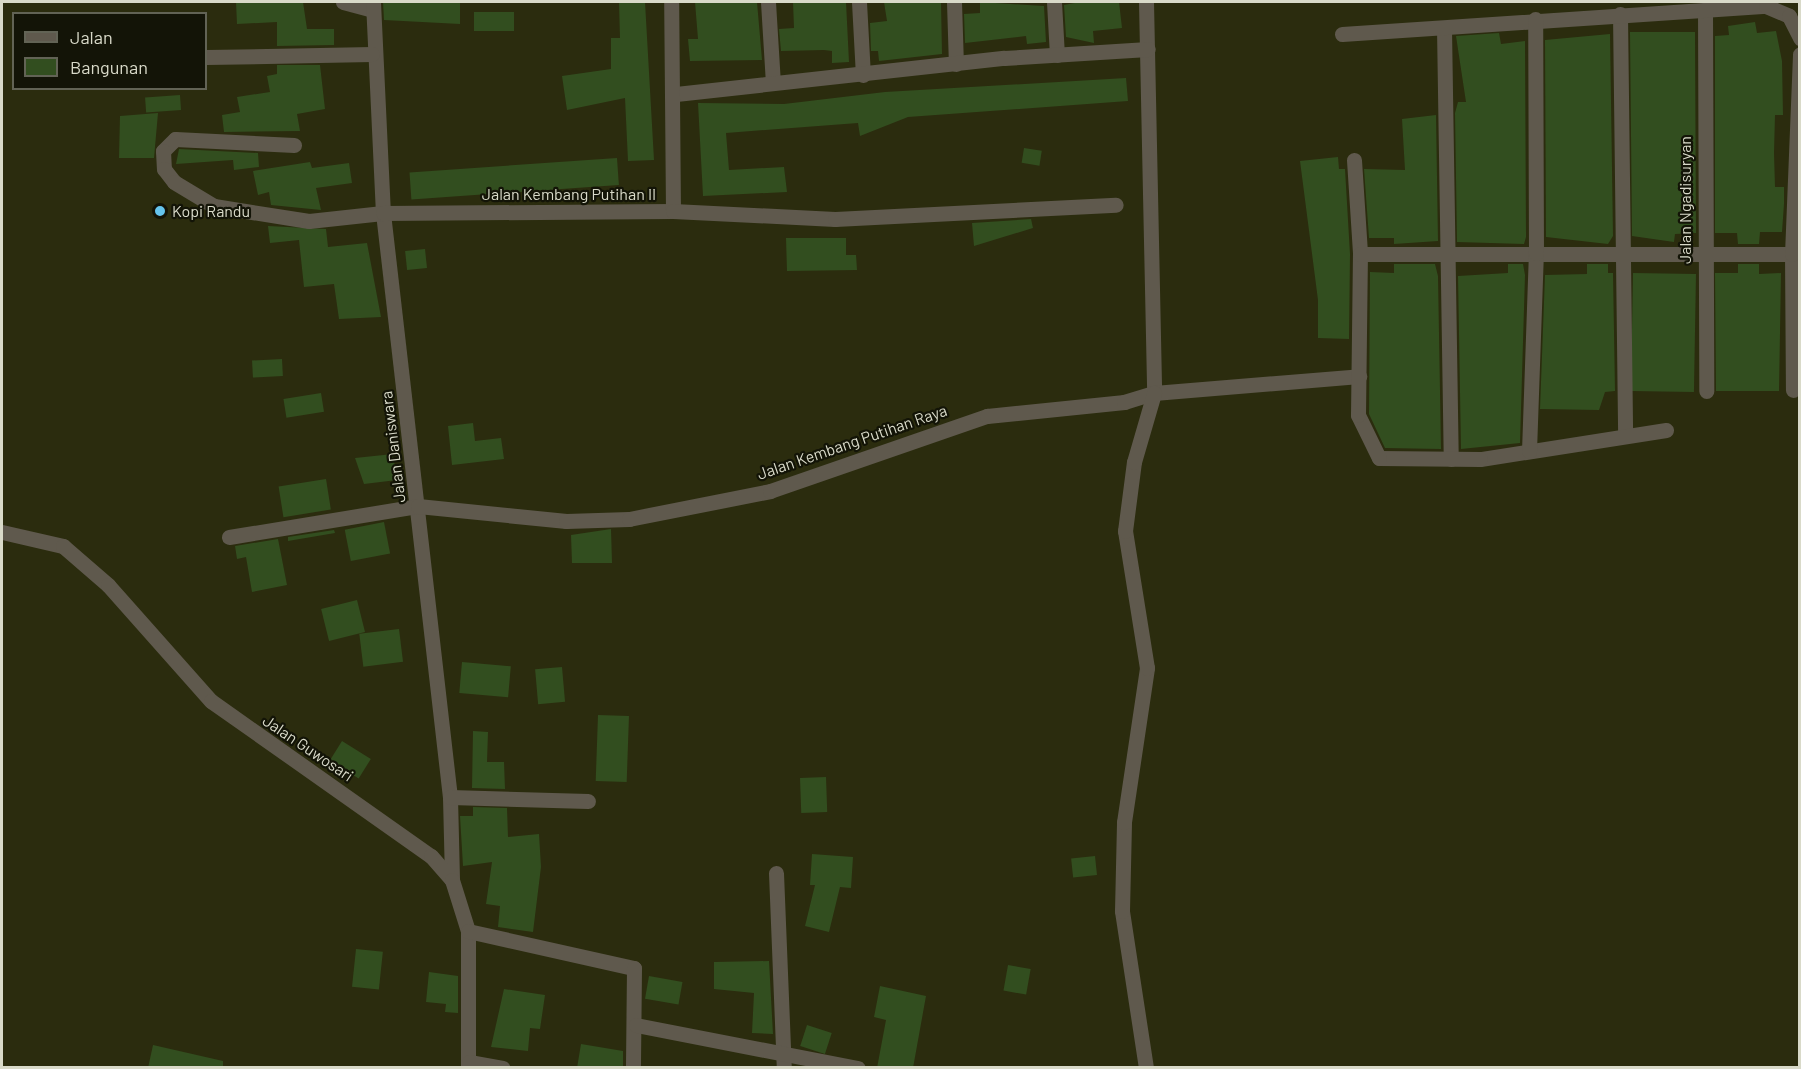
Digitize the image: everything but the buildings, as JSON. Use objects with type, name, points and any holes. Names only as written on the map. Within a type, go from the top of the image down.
[{"type":"street","points":[[343,2],[372,6]]},
{"type":"street","name":"Jalan Kembang Putihan II","points":[[294,145],[175,139],[163,151],[164,169],[174,182],[214,206],[309,221],[383,213],[673,211],[676,94],[670,2]]},
{"type":"street","points":[[768,2],[773,83]]},
{"type":"street","points":[[859,2],[863,75]]},
{"type":"street","points":[[954,2],[956,64]]},
{"type":"street","points":[[1054,2],[1057,55]]},
{"type":"street","points":[[1146,2],[1154,393],[1134,462],[1125,531],[1147,669],[1124,822],[1122,911],[1146,1068]]},
{"type":"street","name":"Jalan Daniswara","points":[[372,6],[372,54],[383,213],[450,797],[452,880]]},
{"type":"street","points":[[1342,34],[1444,28],[1535,19],[1598,8],[1620,14],[1705,10],[1779,10],[1800,38]]},
{"type":"street","name":"Jalan Ngadisuryan","points":[[1705,10],[1702,254],[1706,391]]},
{"type":"street","points":[[1620,14],[1620,254],[1625,434]]},
{"type":"street","points":[[1529,451],[1536,253],[1535,19]]},
{"type":"street","points":[[1444,28],[1450,252],[1451,459]]},
{"type":"street","points":[[676,94],[956,64],[1148,49]]},
{"type":"street","points":[[207,57],[372,54]]},
{"type":"street","points":[[1793,390],[1792,254],[1800,54]]},
{"type":"street","points":[[1354,160],[1360,254],[1358,415],[1366,440],[1380,458],[1451,459],[1529,451],[1625,434],[1666,430]]},
{"type":"street","points":[[673,211],[825,219],[1116,205]]},
{"type":"street","points":[[1360,254],[1450,252],[1792,254]]},
{"type":"street","name":"Jalan Kembang Putihan Raya","points":[[229,537],[418,506],[566,521],[630,519],[771,491],[987,416],[1124,402],[1154,393],[1359,376]]},
{"type":"street","name":"Jalan Guwosari","points":[[2,532],[63,546],[108,585],[211,701],[431,855],[452,880],[468,931],[469,1065]]},
{"type":"street","points":[[450,797],[588,801]]},
{"type":"street","points":[[776,873],[785,1060]]},
{"type":"street","points":[[468,931],[629,966],[637,973],[633,1068]]},
{"type":"street","points":[[636,1025],[785,1060],[858,1068]]},
{"type":"street","points":[[469,1065],[502,1068]]},
{"type":"place","name":"Kopi Randu","points":[[160,211]]}]
